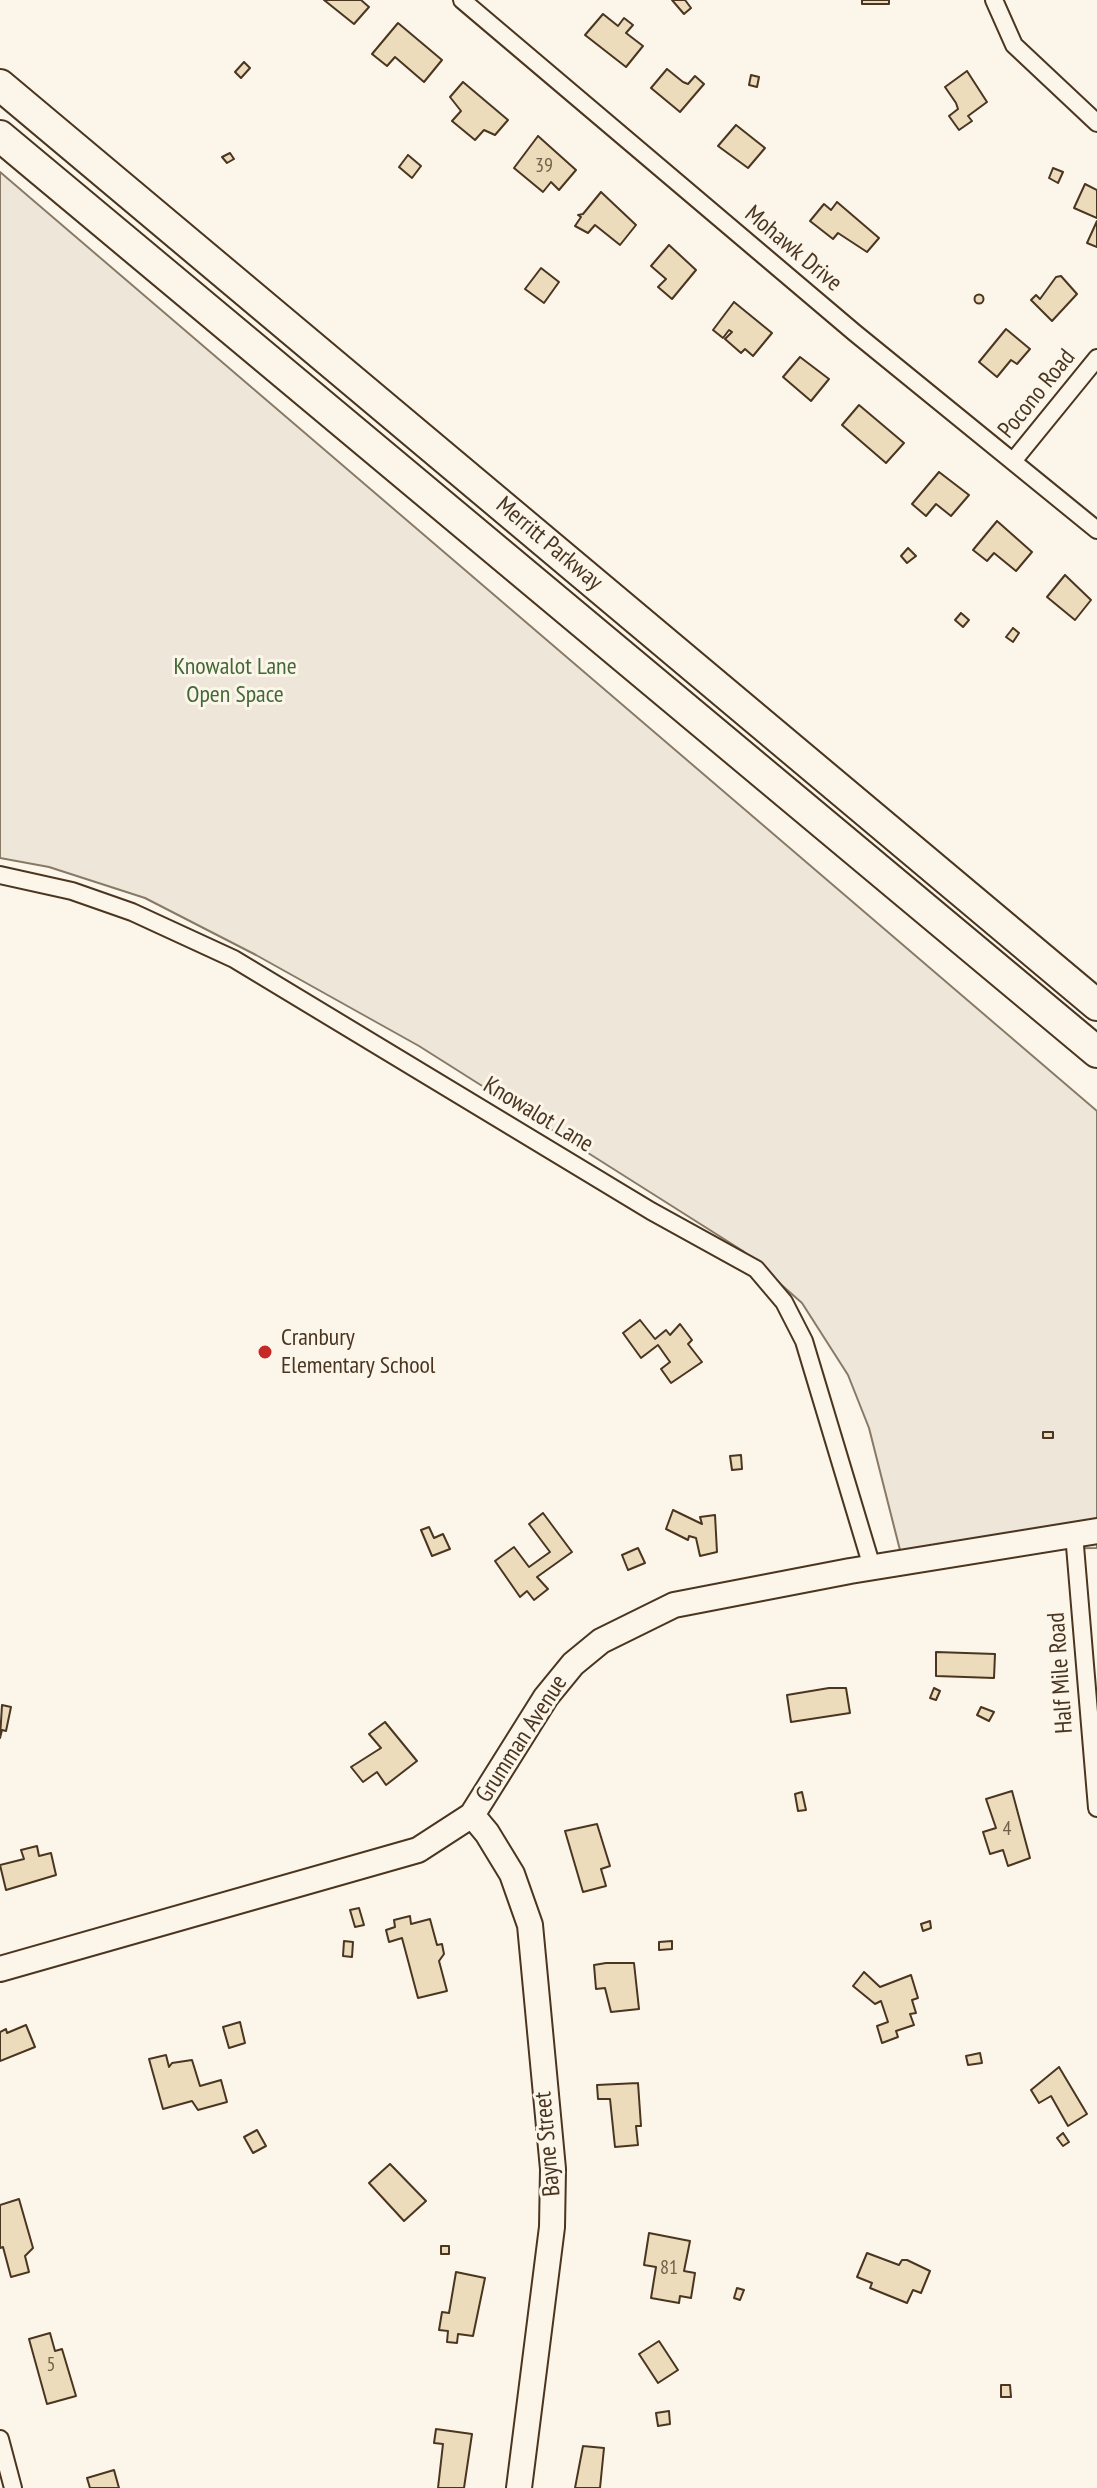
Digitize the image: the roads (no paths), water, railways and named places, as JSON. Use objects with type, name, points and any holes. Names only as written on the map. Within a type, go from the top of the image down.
[{"type":"highway","name":"Merritt Parkway","points":[[0,85],[1097,1005]]},
{"type":"highway","name":"Merritt Parkway","points":[[0,136],[1097,1052]]},
{"type":"street","name":"Mohawk Drive","points":[[462,0],[855,333],[1097,530]]},
{"type":"street","points":[[994,0],[1014,45],[1097,123]]},
{"type":"street","name":"Pocono Road","points":[[1014,460],[1097,358]]},
{"type":"street","name":"Knowalot Lane","points":[[0,875],[72,891],[132,912],[234,959],[625,1196],[756,1269],[784,1302],[804,1341],[872,1567]]},
{"type":"street","name":"Grumman Avenue","points":[[0,1969],[78,1944],[374,1865],[418,1850],[472,1815],[546,1697],[573,1664],[601,1641],[635,1621],[700,1597],[1086,1532]]},
{"type":"street","name":"Half Mile Road","points":[[1086,1532],[1097,1808]]},
{"type":"street","name":"Bayne Street","points":[[472,1815],[512,1874],[530,1925],[553,2169],[552,2227],[519,2488]]},
{"type":"street","points":[[0,2439],[13,2488]]},
{"type":"place","name":"Cranbury Elementary School","points":[[265,1352]]},
{"type":"park label","name":"Knowalot Lane Open Space","points":[[235,681]]}]
